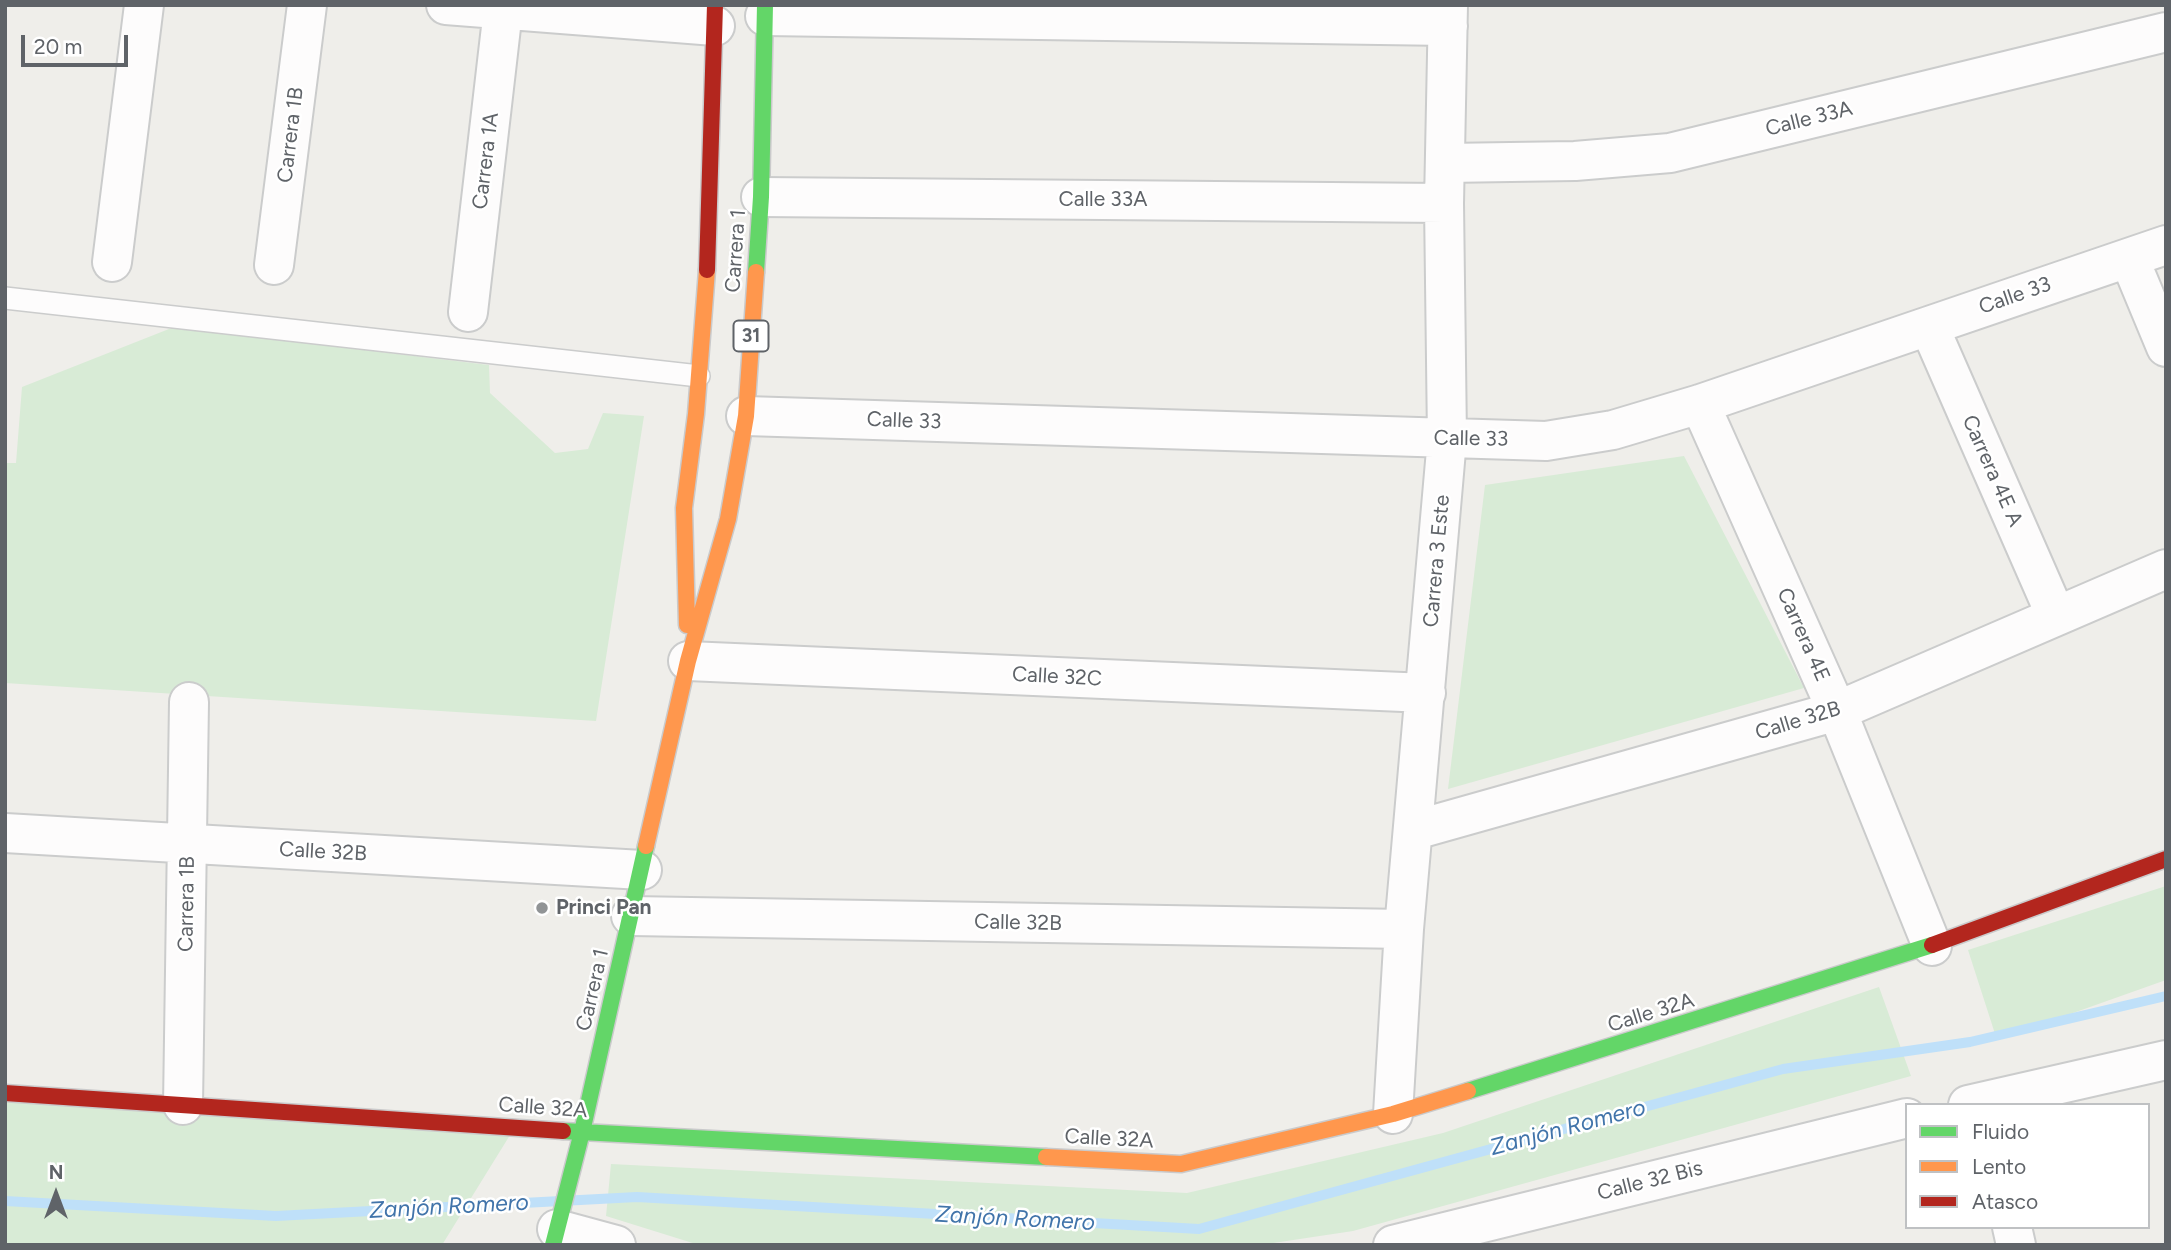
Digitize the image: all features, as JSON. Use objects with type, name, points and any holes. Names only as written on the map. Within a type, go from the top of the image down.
[{"type":"street","points":[[112,262],[144,5]]},
{"type":"street","name":"Carrera 1B","points":[[274,265],[307,5]]},
{"type":"street","points":[[446,5],[503,10],[715,16]]},
{"type":"street","name":"Carrera 1A","points":[[468,312],[503,10]]},
{"type":"street","points":[[765,11],[1448,16]]},
{"type":"street","name":"Carrera 1","points":[[556,1234],[688,661],[728,519],[746,416],[761,197],[765,11]]},
{"type":"street","name":"Carrera 1","points":[[688,661],[684,508],[699,376],[710,218],[715,16]]},
{"type":"street","name":"Carrera 3 Este","points":[[1393,1114],[1405,929],[1447,439],[1444,203],[1448,16]]},
{"type":"street","name":"Calle 33A","points":[[1446,163],[1575,161],[1670,153],[2166,32]]},
{"type":"street","name":"Calle 33A","points":[[761,197],[1444,203]]},
{"type":"street","name":"Calle 33","points":[[746,416],[1546,441],[1613,430],[1700,404],[2166,245]]},
{"type":"street","points":[[2129,258],[2166,347]]},
{"type":"street","name":"Carrera 4E A","points":[[1929,326],[2056,616]]},
{"type":"street","name":"Carrera 4E","points":[[1700,404],[1836,711],[1932,946]]},
{"type":"street","name":"Calle 32B","points":[[1415,830],[1836,711],[2166,569]]},
{"type":"street","name":"Calle 32C","points":[[688,661],[1426,693]]},
{"type":"street","name":"Carrera 1B","points":[[183,1105],[189,844],[189,702]]},
{"type":"street","name":"Calle 32B","points":[[5,833],[642,870]]},
{"type":"street","name":"Calle 32A","points":[[5,1093],[581,1133],[1181,1164],[1393,1114],[1932,946],[2166,859]]},
{"type":"street","name":"Calle 32B","points":[[631,916],[1405,929]]},
{"type":"street","points":[[1980,1103],[2166,1060]]},
{"type":"street","name":"Calle 32 Bis","points":[[1393,1245],[1905,1118]]},
{"type":"street","points":[[556,1234],[616,1245]]},
{"type":"lane","points":[[5,298],[699,376]]},
{"type":"green space","points":[[174,327],[489,365],[490,393],[555,453],[588,449],[603,413],[644,416],[596,721],[5,683],[5,463],[16,463],[22,387]]},
{"type":"green space","points":[[1684,456],[1804,688],[1448,789],[1485,485]]},
{"type":"green space","points":[[2166,886],[2166,980],[1997,1040],[1968,950]]},
{"type":"green space","points":[[1879,987],[1911,1076],[1353,1231],[1260,1245],[699,1245],[606,1216],[611,1164],[1187,1193],[1443,1133]]},
{"type":"green space","points":[[5,1093],[515,1127],[442,1245],[5,1245]]},
{"type":"waterway","name":"Zanjón Romero","points":[[5,1201],[276,1216],[637,1197],[1199,1229],[1783,1069],[1970,1042],[2166,996]]},
{"type":"traffic: fast","points":[[756,272],[761,197],[765,5]]},
{"type":"traffic: fast","points":[[553,1245],[582,1132],[646,846]]},
{"type":"traffic: fast","points":[[1468,1091],[1932,945]]},
{"type":"traffic: fast","points":[[563,1131],[1046,1157]]},
{"type":"traffic: slow","points":[[687,625],[684,508],[696,414],[707,270]]},
{"type":"traffic: slow","points":[[646,846],[688,661],[728,519],[746,416],[756,272]]},
{"type":"traffic: slow","points":[[1046,1157],[1181,1164],[1393,1114],[1468,1091]]},
{"type":"traffic: jam","points":[[707,270],[715,5]]},
{"type":"traffic: jam","points":[[1932,945],[2166,859]]},
{"type":"traffic: jam","points":[[5,1093],[563,1131]]},
{"type":"place","name":"Princi Pan","points":[[542,908]]}]
